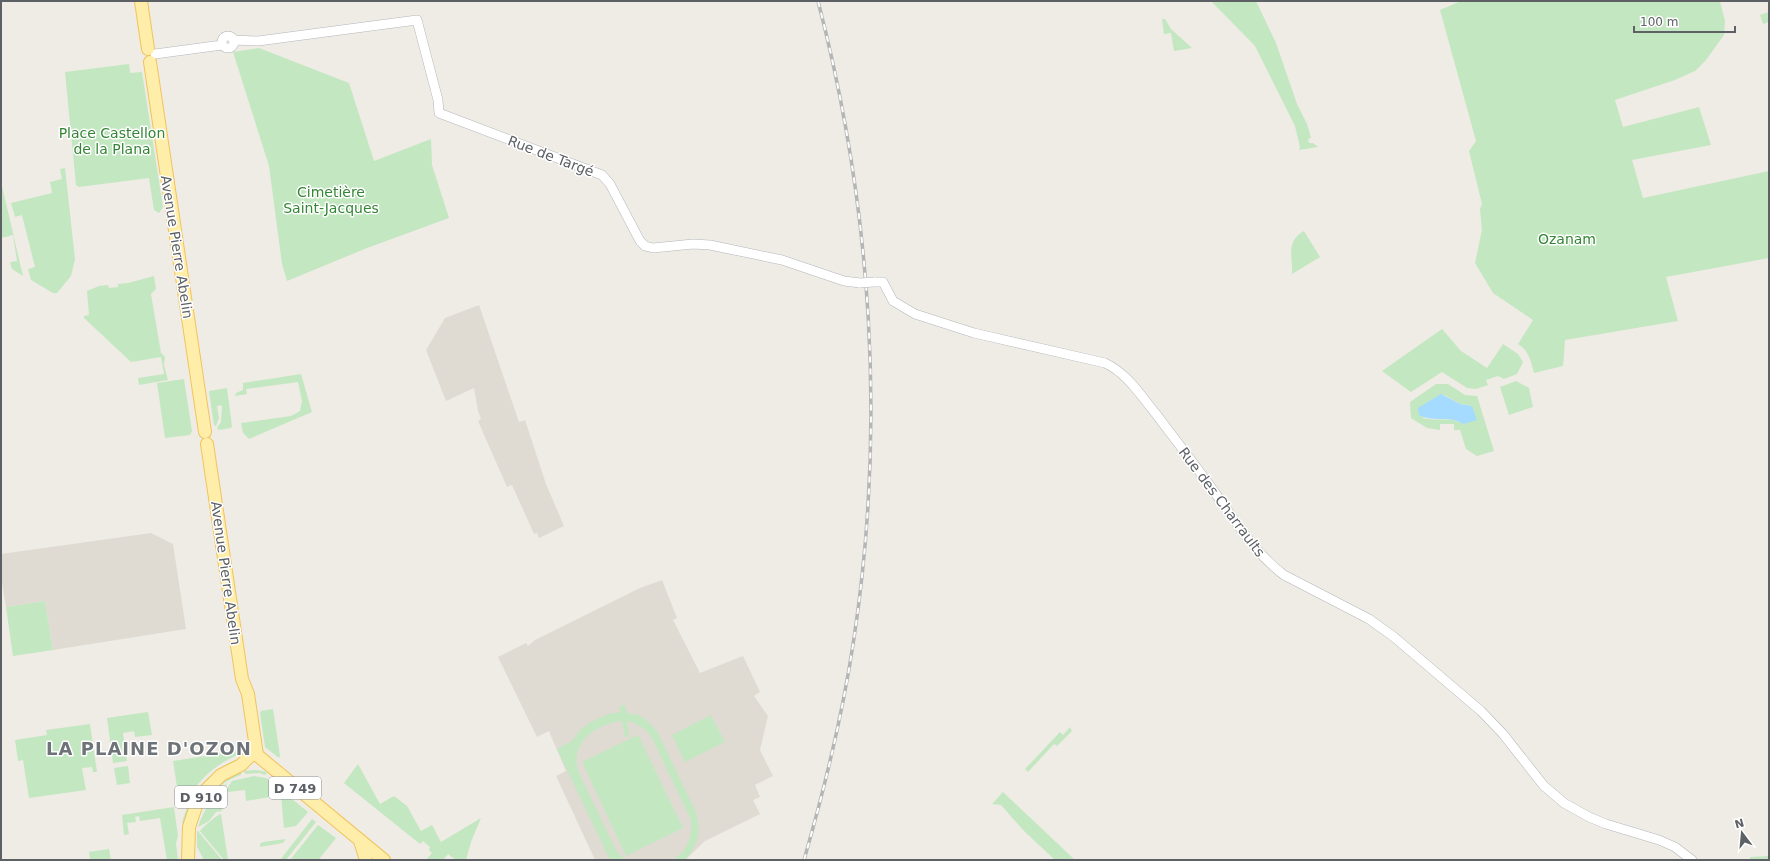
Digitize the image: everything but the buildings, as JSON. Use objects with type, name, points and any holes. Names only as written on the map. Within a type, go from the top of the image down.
[{"type":"main road","name":"Avenue Pierre Abelin","points":[[141,1],[151,55],[242,679],[240,689],[252,761]]},
{"type":"main road","name":"D 749","points":[[252,761],[272,769],[360,841],[372,856]]},
{"type":"main road","name":"D 910","points":[[192,857],[189,836],[191,819],[201,796],[221,775],[252,761]]},
{"type":"street","name":"Rue de Targé","points":[[151,55],[222,45],[226,48],[230,48],[233,40],[258,41],[417,20],[438,100],[439,113],[602,175],[610,184],[640,241],[645,246],[653,248],[693,244],[710,245],[782,260],[844,281],[860,283],[874,282]]},
{"type":"street","name":"Rue des Charraults","points":[[874,282],[883,282],[893,301],[915,314],[974,333],[1105,363],[1114,367],[1123,374],[1140,394],[1195,465],[1256,549],[1273,567],[1284,576],[1369,618],[1394,637],[1484,715],[1503,734],[1544,786],[1564,803],[1589,817],[1606,824],[1659,840],[1675,847],[1692,860]]},
{"type":"shaded area","points":[[479,305],[519,422],[525,420],[546,484],[564,526],[539,538],[537,533],[534,534],[512,485],[507,487],[478,421],[481,419],[474,388],[446,401],[426,350],[445,318]]},
{"type":"shaded area","points":[[151,533],[173,544],[186,629],[53,650],[45,601],[6,607],[1,577],[1,554]]},
{"type":"shaded area","points":[[662,580],[677,618],[673,620],[700,673],[743,656],[760,692],[754,696],[768,716],[760,750],[773,776],[755,785],[760,797],[753,800],[760,814],[705,841],[685,860],[595,860],[556,776],[566,771],[549,731],[537,737],[498,657],[526,643],[528,646],[535,640],[640,588]]},
{"type":"green space","points":[[1211,1],[1256,1],[1276,43],[1297,104],[1307,124],[1311,138],[1308,139],[1309,143],[1313,143],[1318,147],[1299,150],[1300,147],[1295,126],[1255,46]]},
{"type":"green space","name":"Ozanam","points":[[1461,1],[1720,1],[1725,21],[1724,35],[1706,60],[1695,71],[1675,80],[1615,100],[1623,127],[1699,107],[1711,145],[1632,160],[1643,198],[1769,171],[1769,258],[1666,277],[1678,321],[1565,340],[1563,366],[1534,373],[1531,360],[1525,350],[1518,344],[1533,320],[1493,293],[1475,263],[1482,230],[1480,209],[1482,204],[1469,151],[1476,141],[1440,10]]},
{"type":"green space","points":[[1769,12],[1769,22],[1763,24],[1760,15]]},
{"type":"green space","points":[[1162,19],[1165,19],[1171,29],[1192,48],[1174,51],[1171,33],[1164,34]]},
{"type":"green space","name":"Cimetière Saint-Jacques","points":[[259,48],[349,83],[374,161],[431,139],[432,165],[449,218],[367,248],[287,281],[282,264],[269,166],[233,52]]},
{"type":"green space","name":"Place Castellon de la Plana","points":[[129,64],[130,73],[142,72],[163,207],[159,213],[154,210],[149,178],[79,187],[76,185],[65,72]]},
{"type":"green space","points":[[65,168],[75,259],[71,276],[57,293],[53,293],[31,280],[28,269],[35,267],[22,215],[15,217],[11,203],[52,193],[50,182],[62,179],[60,169]]},
{"type":"green space","points":[[1,182],[23,276],[12,269],[10,262],[17,261],[13,235],[1,238]]},
{"type":"green space","points":[[1304,231],[1320,257],[1292,274],[1292,245],[1298,235]]},
{"type":"green space","points":[[154,276],[156,289],[151,294],[161,353],[165,357],[164,365],[168,380],[139,385],[138,378],[164,374],[161,357],[131,362],[84,318],[84,316],[89,315],[87,291],[99,286],[108,285],[109,288],[118,287],[118,284]]},
{"type":"green space","points":[[1442,329],[1461,351],[1487,368],[1503,344],[1518,354],[1523,362],[1517,374],[1504,379],[1498,376],[1486,380],[1488,385],[1476,389],[1467,388],[1442,372],[1411,392],[1382,371]]},
{"type":"green space","points":[[301,374],[312,412],[249,439],[243,433],[241,423],[291,416],[300,411],[302,401],[298,382],[246,389],[247,394],[235,396],[236,393],[243,390],[243,383]]},
{"type":"green space","points":[[184,379],[192,431],[190,435],[165,438],[157,383]]},
{"type":"green space","points":[[1516,381],[1529,388],[1533,407],[1509,415],[1500,387]]},
{"type":"green space","points":[[1436,384],[1448,384],[1465,395],[1477,396],[1494,451],[1477,456],[1466,449],[1460,430],[1454,430],[1454,424],[1440,424],[1440,430],[1427,428],[1411,418],[1410,402]],"holes":[[[1444,395],[1460,404],[1472,406],[1464,424],[1454,420],[1433,420],[1423,418]]]},
{"type":"green space","points":[[227,388],[232,426],[231,428],[219,430],[217,428],[221,422],[222,407],[221,405],[217,406],[219,418],[216,426],[214,425],[209,391]]},
{"type":"green space","points":[[45,601],[53,650],[13,656],[6,607]]},
{"type":"green space","points":[[625,705],[627,713],[639,715],[657,731],[695,810],[699,830],[698,836],[693,849],[685,860],[672,860],[682,852],[688,843],[691,832],[691,820],[652,738],[644,729],[635,723],[627,721],[629,737],[625,737],[622,721],[605,725],[590,734],[584,740],[579,748],[577,756],[577,766],[582,780],[616,850],[625,860],[610,860],[557,749],[572,741],[580,730],[591,722],[609,714],[620,712],[619,706]]},
{"type":"green space","points":[[273,709],[280,756],[279,758],[265,747],[260,713],[261,711]]},
{"type":"green space","points":[[148,712],[152,735],[135,737],[134,731],[123,733],[127,761],[113,763],[107,718]]},
{"type":"green space","points":[[711,715],[725,742],[685,762],[672,735]]},
{"type":"green space","points":[[90,724],[97,772],[93,772],[92,767],[82,768],[86,790],[29,798],[23,760],[18,761],[15,740],[47,735],[46,730]]},
{"type":"green space","points":[[1070,727],[1072,731],[1057,746],[1054,744],[1028,772],[1025,769],[1060,732],[1063,735]]},
{"type":"green space","points":[[638,735],[683,828],[626,856],[582,762]]},
{"type":"green space","points":[[237,751],[238,755],[209,772],[188,799],[179,800],[173,761]]},
{"type":"green space","points":[[238,759],[239,760],[193,798],[184,824],[182,823],[190,802],[202,784],[218,770]]},
{"type":"green space","points":[[358,764],[380,804],[394,796],[407,806],[421,831],[432,825],[441,842],[481,818],[471,842],[466,860],[456,860],[448,854],[443,860],[426,860],[432,853],[429,850],[430,847],[423,841],[420,844],[344,783]]},
{"type":"green space","points":[[128,766],[130,783],[117,785],[114,768]]},
{"type":"green space","points":[[256,770],[267,772],[265,775],[260,773],[245,774],[244,771]]},
{"type":"green space","points":[[241,772],[241,775],[228,781],[217,789],[202,809],[206,800],[217,787]]},
{"type":"green space","points":[[254,776],[266,778],[308,812],[296,826],[284,828],[281,795],[246,801],[245,790],[228,792],[227,789],[232,781]]},
{"type":"green space","points":[[227,783],[221,797],[222,811],[216,812],[209,821],[198,827],[203,814],[217,792]]},
{"type":"green space","points":[[1003,792],[1075,860],[1055,860],[1025,832],[1001,805],[992,804]]},
{"type":"green space","points":[[174,807],[178,836],[176,843],[178,860],[167,860],[160,818],[140,821],[139,816],[135,817],[136,822],[127,823],[129,834],[124,835],[122,815]]},
{"type":"green space","points":[[221,814],[228,860],[224,860],[200,831]]},
{"type":"green space","points":[[312,819],[316,822],[286,860],[280,860]]},
{"type":"green space","points":[[318,825],[336,838],[320,858],[321,860],[290,860]]},
{"type":"green space","points":[[197,831],[222,860],[204,860],[197,847]]},
{"type":"green space","points":[[286,839],[283,843],[260,847],[260,844],[263,842]]},
{"type":"green space","points":[[109,849],[111,860],[90,860],[89,852]]},
{"type":"green space","points":[[1769,856],[1769,860],[1750,860],[1750,857]]},
{"type":"water","points":[[1441,394],[1460,404],[1472,406],[1477,420],[1463,424],[1458,421],[1430,419],[1419,415],[1418,408]]},
{"type":"railway","points":[[804,860],[833,750],[850,666],[864,558],[869,478],[871,398],[868,318],[862,238],[851,158],[836,79],[818,1]]},
{"type":"district","name":"LA PLAINE D'OZON","points":[[149,748]]}]
